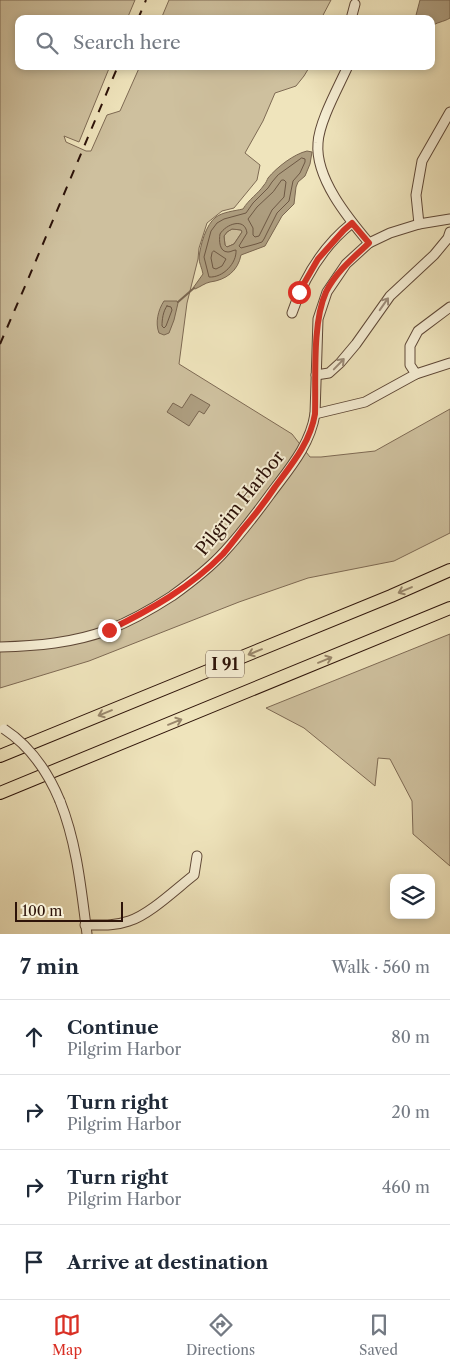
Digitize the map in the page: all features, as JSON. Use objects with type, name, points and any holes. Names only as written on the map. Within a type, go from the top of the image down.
[{"type":"highway","name":"I 91","points":[[0,756],[382,600],[450,570]]},
{"type":"highway","name":"I 91","points":[[0,794],[450,608]]},
{"type":"street","points":[[352,15],[356,4]]},
{"type":"street","points":[[346,70],[322,125],[318,144],[320,164],[326,183],[352,223],[369,243]]},
{"type":"street","points":[[419,224],[416,195],[422,161],[450,112]]},
{"type":"street","name":"Pilgrim Harbor","points":[[0,647],[56,643],[109,630],[144,613],[187,585],[224,553],[299,455],[310,432],[315,414],[318,319],[326,292],[346,264],[369,243],[390,233],[419,224],[450,219]]},
{"type":"street","points":[[292,313],[299,292],[318,259],[352,223]]},
{"type":"street","points":[[316,375],[329,374],[340,363],[390,296],[434,255],[448,238],[450,232]]},
{"type":"street","points":[[416,374],[410,365],[410,346],[418,330],[450,307]]},
{"type":"street","points":[[315,414],[365,402],[416,374],[450,363]]},
{"type":"street","points":[[2,727],[37,760],[49,778],[60,801],[76,851],[86,930],[127,922],[140,917],[194,875],[197,856]]},
{"type":"shaded area","points":[[0,0],[135,0],[129,15],[15,15],[15,70],[108,70],[79,142],[64,136],[66,142],[86,151],[91,151],[107,115],[120,111],[138,70],[308,70],[296,86],[275,93],[263,121],[245,153],[260,165],[257,180],[234,208],[222,211],[207,223],[199,248],[187,303],[179,364],[292,434],[310,457],[375,451],[450,409],[450,533],[394,561],[308,578],[239,602],[89,661],[0,688]]},
{"type":"shaded area","points":[[169,0],[331,0],[323,15],[163,15]]},
{"type":"shaded area","points":[[232,229],[242,230],[242,232],[234,244],[227,247],[224,236]]},
{"type":"shaded area","points":[[450,634],[450,866],[413,834],[412,801],[390,759],[378,758],[375,786],[304,728],[266,708]]},
{"type":"water","points":[[420,0],[450,0],[450,18],[435,24],[435,15],[416,15]]},
{"type":"water","points":[[312,152],[310,164],[305,176],[298,182],[296,187],[294,204],[282,216],[265,246],[241,255],[237,266],[226,277],[206,283],[195,289],[193,288],[203,274],[199,260],[200,253],[204,236],[212,220],[222,214],[243,209],[276,170],[291,158],[302,153]],"holes":[[[232,229],[241,230],[242,232],[234,244],[227,247],[224,236],[227,232]]]},
{"type":"water","points":[[164,301],[177,301],[178,303],[169,333],[164,335],[159,333],[157,321]]},
{"type":"water","points":[[191,394],[210,405],[204,414],[199,411],[189,426],[167,412],[173,403],[182,408]]},
{"type":"waterway","points":[[178,302],[194,288]]},
{"type":"railway","points":[[140,15],[146,0]]},
{"type":"railway","points":[[0,344],[116,70]]},
{"type":"route","points":[[109,630],[144,613],[187,585],[213,564],[224,553],[299,455],[307,440],[315,414],[318,319],[326,292],[346,264],[369,243],[352,223],[318,259],[299,292]]}]
